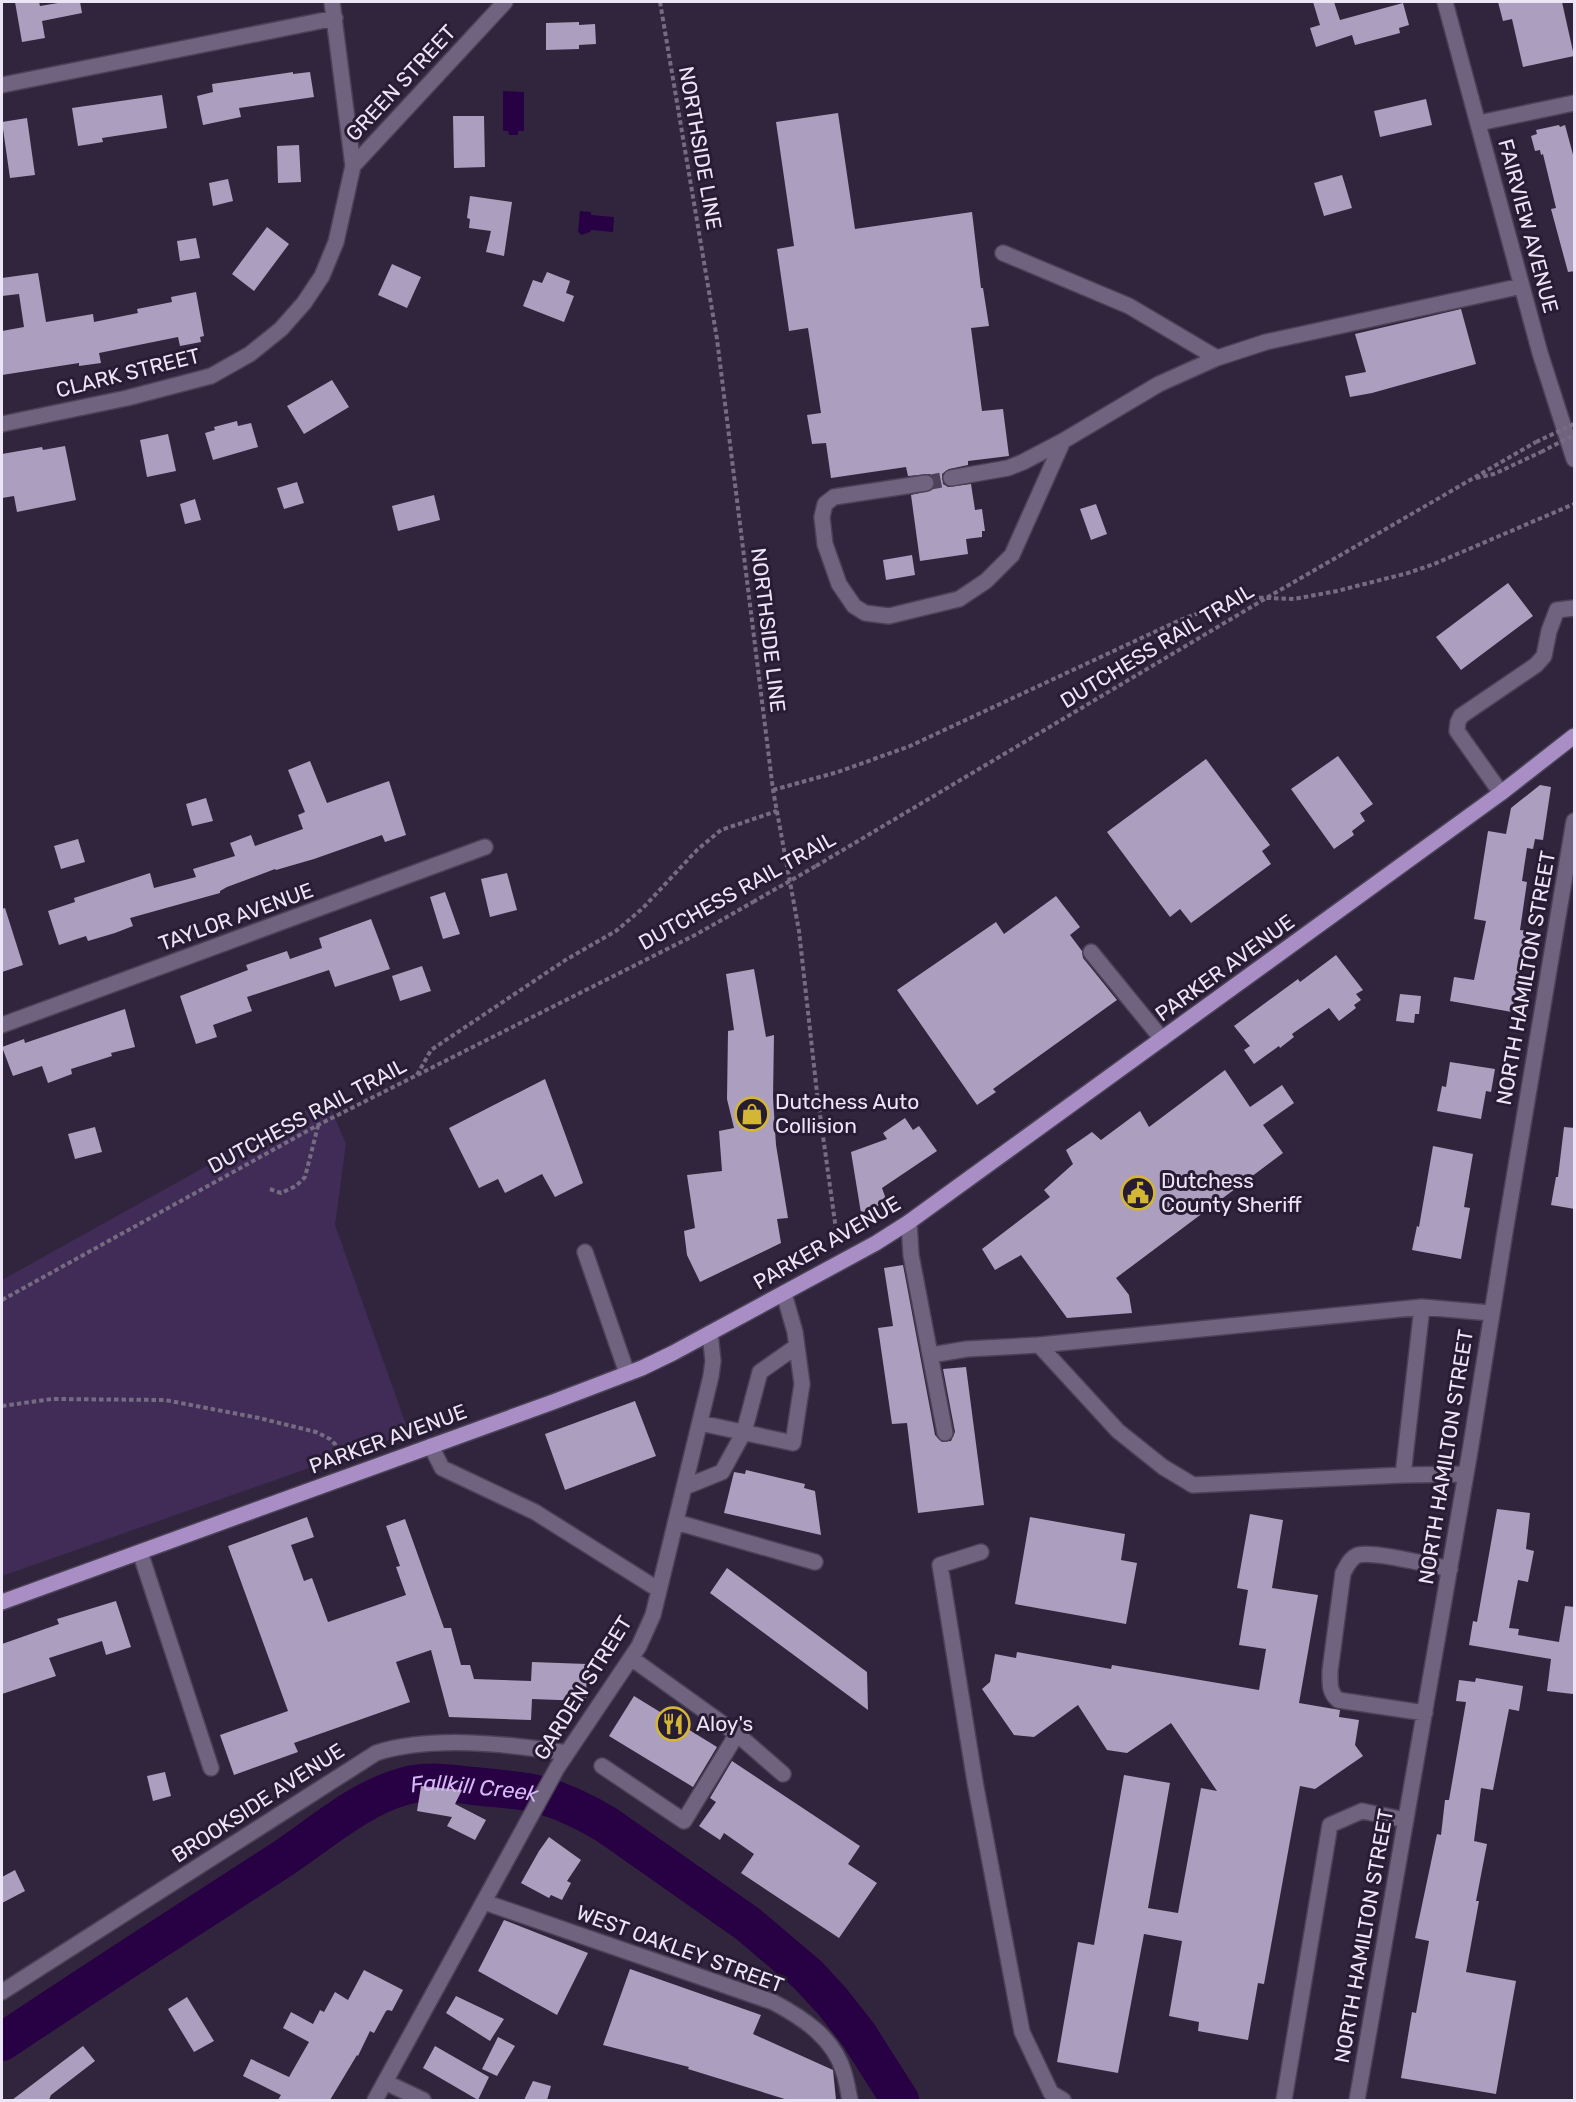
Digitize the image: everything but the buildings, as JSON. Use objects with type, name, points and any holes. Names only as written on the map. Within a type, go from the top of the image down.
[{"type":"main road","name":"PARKER AVENUE","points":[[2,1602],[627,1373],[710,1334],[840,1263],[909,1222],[1501,793],[1575,736]]},
{"type":"street","points":[[2,85],[335,18],[332,2]]},
{"type":"street","name":"GREEN STREET","points":[[353,166],[505,2]]},
{"type":"street","name":"FAIRVIEW AVENUE","points":[[1445,2],[1548,380],[1575,459]]},
{"type":"street","name":"CLARK STREET","points":[[2,424],[127,398],[211,376],[250,354],[281,329],[304,303],[322,276],[336,242],[353,166],[335,18]]},
{"type":"street","points":[[1479,123],[1575,103]]},
{"type":"street","points":[[1003,253],[1129,306],[1217,358]]},
{"type":"street","points":[[951,478],[1008,468],[1063,441],[1159,384],[1217,358],[1266,342],[1522,286]]},
{"type":"street","points":[[926,483],[834,497],[825,504],[822,517],[825,544],[839,584],[854,606],[865,613],[890,616],[959,599],[986,581],[1012,555],[1063,441]]},
{"type":"street","points":[[1501,793],[1457,731],[1458,722],[1461,716],[1536,665],[1544,656],[1549,631],[1557,610],[1575,608]]},
{"type":"street","name":"NORTH HAMILTON STREET","points":[[1357,2100],[1450,1569],[1575,821]]},
{"type":"street","name":"TAYLOR AVENUE","points":[[2,1025],[485,847]]},
{"type":"street","points":[[1091,952],[1162,1039]]},
{"type":"street","points":[[909,1222],[911,1255],[945,1433]]},
{"type":"street","points":[[585,1252],[627,1373]]},
{"type":"street","points":[[700,1423],[794,1443],[802,1384],[797,1346],[784,1293]]},
{"type":"street","points":[[1403,1475],[1422,1307]]},
{"type":"street","points":[[931,1355],[967,1349],[1039,1345],[1422,1307],[1491,1313]]},
{"type":"street","name":"GARDEN STREET","points":[[375,2100],[549,1783],[648,1630],[685,1487],[713,1361],[710,1334]]},
{"type":"street","points":[[1039,1345],[1118,1431],[1162,1467],[1193,1485],[1466,1474]]},
{"type":"street","points":[[685,1487],[722,1472],[744,1432],[760,1372],[797,1346]]},
{"type":"street","points":[[431,1446],[442,1468],[544,1517],[659,1590]]},
{"type":"street","points":[[676,1522],[815,1562]]},
{"type":"street","points":[[140,1552],[211,1768]]},
{"type":"street","points":[[981,1552],[940,1565],[975,1782],[1022,2032],[1051,2093],[1063,2100]]},
{"type":"street","points":[[1425,1713],[1338,1700],[1332,1695],[1330,1671],[1343,1573],[1349,1561],[1359,1555],[1379,1556],[1450,1569]]},
{"type":"street","points":[[631,1658],[737,1734],[783,1774]]},
{"type":"street","points":[[602,1767],[684,1821],[737,1734]]},
{"type":"street","name":"BROOKSIDE AVENUE","points":[[2,1992],[376,1753],[396,1746],[467,1743],[567,1753]]},
{"type":"street","points":[[1284,2100],[1330,1825],[1362,1811],[1406,1820]]},
{"type":"street","name":"WEST OAKLEY STREET","points":[[484,1902],[773,2002],[792,2012],[826,2040],[844,2071],[850,2100]]},
{"type":"street","points":[[385,2082],[423,2100]]},
{"type":"path","name":"NORTHSIDE LINE","points":[[660,2],[717,339],[773,789],[799,931],[817,1093],[840,1263]]},
{"type":"path","name":"DUTCHESS RAIL TRAIL","points":[[2,1300],[318,1125],[697,934],[816,866],[1268,597],[1536,442],[1575,423]]},
{"type":"path","name":"DUTCHESS RAIL TRAIL","points":[[1472,479],[1494,474],[1575,435]]},
{"type":"path","points":[[773,789],[838,772],[910,746],[1180,620],[1243,597],[1294,599],[1408,573],[1575,504]]},
{"type":"path","points":[[417,1076],[431,1050],[567,959],[616,931],[643,908],[697,850],[721,830],[777,811]]},
{"type":"path","points":[[270,1190],[281,1193],[296,1186],[304,1177],[318,1125]]},
{"type":"path","points":[[2,1406],[52,1399],[165,1400],[305,1429],[330,1439],[338,1451],[382,1436]]},
{"type":"shaded area","points":[[503,91],[524,92],[524,131],[518,131],[518,135],[509,135],[508,131],[503,131]]},
{"type":"shaded area","points":[[580,211],[591,212],[591,215],[614,217],[613,232],[591,230],[581,235],[578,231]]},
{"type":"shaded area","points":[[327,1099],[346,1144],[335,1225],[409,1433],[2,1576],[2,1280]]},
{"type":"waterway","name":"Fallkill Creek","points":[[2,2042],[276,1863],[354,1809],[387,1792],[405,1786],[422,1783],[448,1783],[538,1794],[568,1805],[607,1825],[748,1924],[808,1975],[858,2034],[900,2100]]},
{"type":"tunnel","points":[[926,483],[951,478]]},
{"type":"place","name":"Dutchess Auto Collision","points":[[752,1114]]},
{"type":"place","name":"Dutchess County Sheriff","points":[[1138,1193]]},
{"type":"place","name":"Aloy's","points":[[673,1724]]}]
